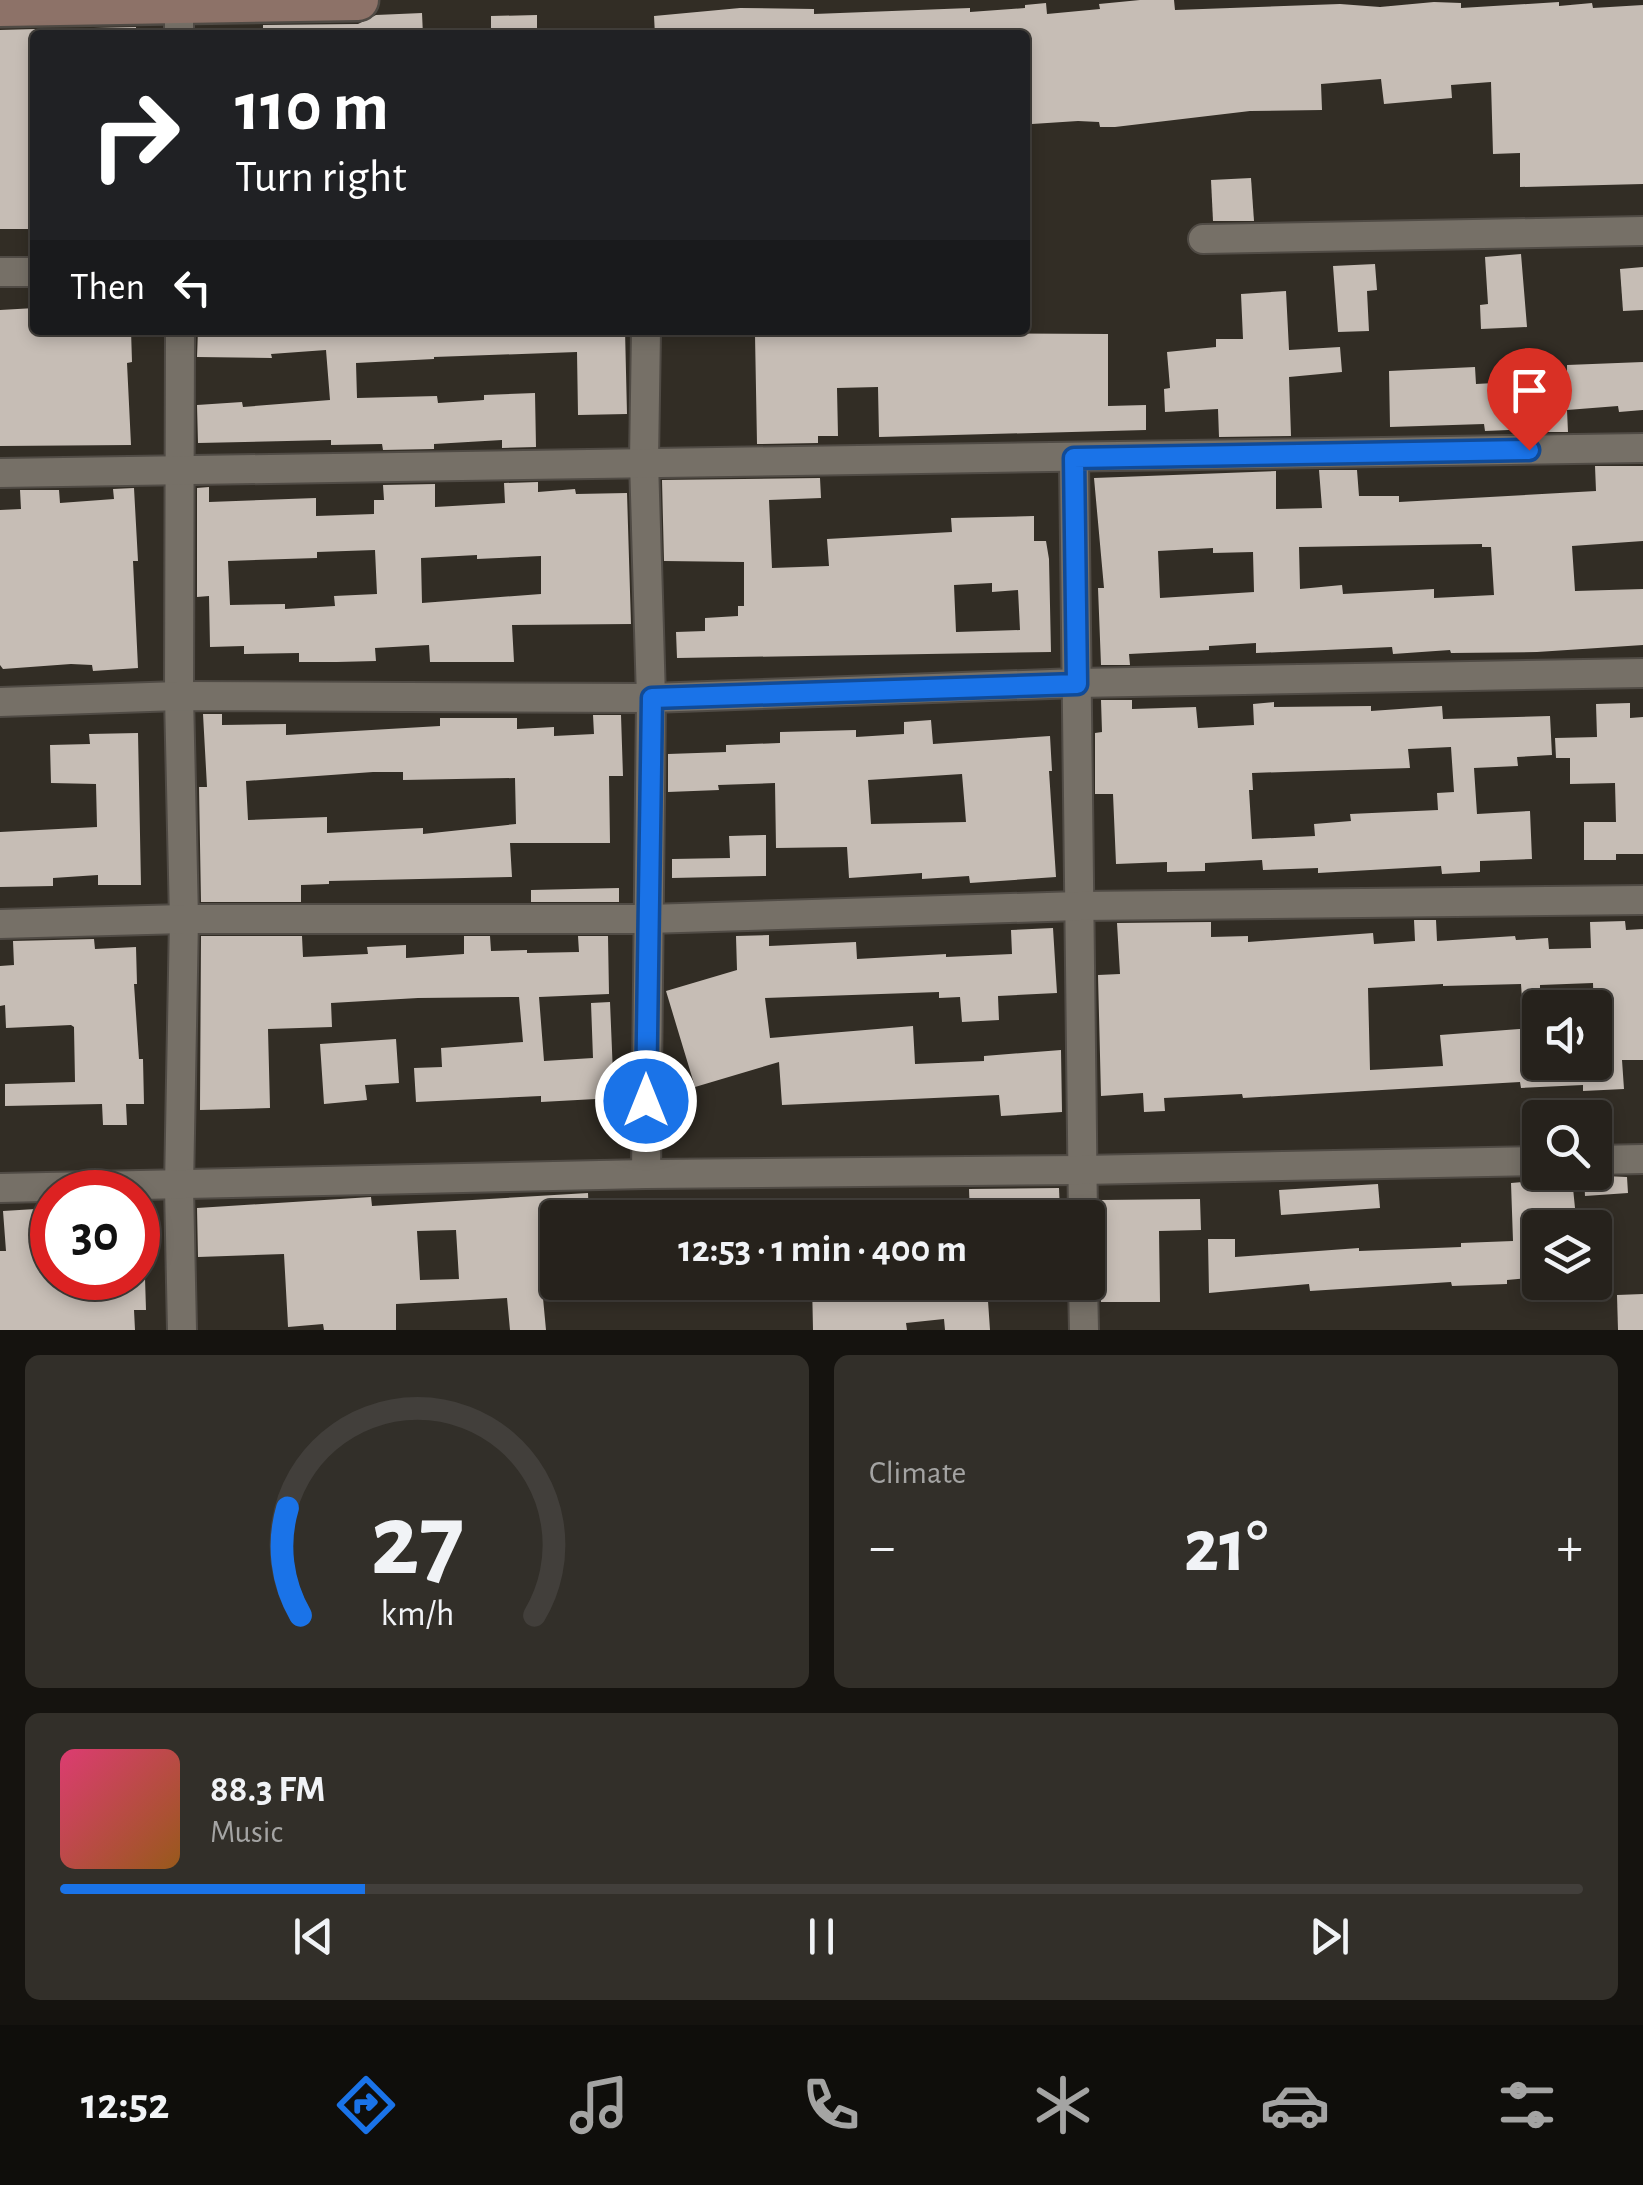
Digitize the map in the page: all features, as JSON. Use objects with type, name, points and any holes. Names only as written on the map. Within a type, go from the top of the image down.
[{"type":"main road","points":[[0,6],[179,13],[358,0]]},
{"type":"street","points":[[1202,238],[1643,231]]},
{"type":"street","points":[[0,272],[30,272]]},
{"type":"street","points":[[180,335],[182,1330]]},
{"type":"street","points":[[646,335],[644,461],[652,698],[646,1174]]},
{"type":"street","points":[[0,473],[1643,448]]},
{"type":"street","points":[[1074,458],[1083,1200]]},
{"type":"street","points":[[0,702],[179,696],[652,698],[1077,684],[1643,673]]},
{"type":"street","points":[[0,924],[648,919],[1079,906],[1643,900]]},
{"type":"street","points":[[1612,1160],[1643,1159]]},
{"type":"street","points":[[0,1188],[1522,1161]]},
{"type":"street","points":[[1083,1300],[1084,1330]]},
{"type":"building","points":[[1174,0],[1175,10],[1340,4],[1380,7],[1434,2],[1461,3],[1461,8],[1559,2],[1559,6],[1592,3],[1593,8],[1643,5],[1643,184],[1520,187],[1520,153],[1493,154],[1491,82],[1451,85],[1452,98],[1384,104],[1381,79],[1321,84],[1322,110],[1250,111],[1115,127],[1078,121],[1032,124],[1030,30],[655,30],[654,16],[740,8],[814,9],[814,14],[970,8],[970,12],[1046,3],[1047,14],[1100,9],[1099,4]]},
{"type":"building","points":[[422,13],[423,30],[263,30],[263,25],[358,24],[376,15]]},
{"type":"building","points":[[537,15],[537,30],[491,30],[491,16]]},
{"type":"building","points":[[136,27],[136,30],[51,29]]},
{"type":"building","points":[[35,29],[30,30],[30,229],[0,229],[0,30]]},
{"type":"building","points":[[1251,178],[1254,221],[1213,221],[1211,180]]},
{"type":"building","points":[[1521,254],[1527,327],[1481,329],[1480,305],[1488,304],[1485,257]]},
{"type":"building","points":[[1375,264],[1377,290],[1367,291],[1369,331],[1338,332],[1333,266]]},
{"type":"building","points":[[1643,267],[1643,310],[1623,311],[1620,269]]},
{"type":"building","points":[[1286,291],[1289,350],[1340,347],[1342,372],[1289,377],[1291,436],[1219,437],[1218,409],[1165,412],[1164,389],[1170,388],[1167,352],[1216,347],[1216,339],[1243,339],[1241,294]]},
{"type":"building","points":[[30,308],[30,335],[131,335],[132,362],[127,363],[131,445],[0,446],[0,310]]},
{"type":"building","points":[[1108,334],[1108,406],[1146,405],[1146,430],[879,437],[878,387],[837,388],[838,436],[818,436],[818,443],[757,444],[755,335]]},
{"type":"building","points":[[198,335],[625,335],[627,414],[578,415],[577,352],[434,357],[356,363],[357,398],[437,396],[438,403],[484,400],[484,395],[535,393],[536,447],[502,448],[502,440],[434,444],[434,449],[383,450],[382,444],[331,445],[331,440],[198,443],[197,405],[242,402],[243,407],[330,400],[326,350],[271,354],[272,358],[197,357]]},
{"type":"building","points":[[1643,362],[1643,410],[1619,412],[1618,406],[1567,410],[1568,432],[1485,431],[1484,424],[1390,427],[1389,371],[1475,367],[1476,384],[1532,381],[1532,374],[1567,372],[1567,365]]},
{"type":"building","points":[[1595,466],[1643,466],[1643,541],[1572,546],[1575,591],[1643,589],[1643,645],[1537,652],[1450,650],[1393,654],[1392,647],[1256,653],[1256,643],[1129,654],[1130,665],[1101,665],[1098,588],[1104,588],[1094,478],[1276,471],[1276,509],[1322,508],[1319,470],[1357,470],[1359,496],[1399,496],[1399,502],[1596,491]],"holes":[[[1299,547],[1491,547],[1494,595],[1434,598],[1434,589],[1343,594],[1342,585],[1300,589]],[[1213,548],[1213,553],[1253,552],[1254,592],[1160,598],[1158,551]]]},
{"type":"building","points":[[820,478],[821,498],[769,500],[772,568],[829,566],[827,539],[952,532],[951,518],[1034,516],[1034,541],[1046,541],[1049,559],[1051,652],[677,658],[676,632],[705,631],[705,618],[738,616],[738,606],[744,606],[744,562],[664,561],[662,480]],"holes":[[[992,583],[992,592],[1018,590],[1020,630],[956,632],[954,585]]]},
{"type":"building","points":[[538,482],[538,492],[575,489],[576,494],[627,493],[631,624],[512,625],[514,662],[430,662],[429,645],[375,648],[376,661],[337,662],[299,662],[299,653],[244,654],[244,646],[210,647],[209,596],[197,597],[197,488],[209,487],[209,502],[316,498],[316,516],[374,514],[374,500],[384,500],[383,485],[435,484],[435,507],[505,503],[504,483]],"holes":[[[375,550],[377,594],[334,596],[335,606],[285,609],[285,604],[230,605],[228,561],[317,558],[317,552]],[[477,555],[477,559],[541,556],[541,594],[422,603],[421,558]]]},
{"type":"building","points":[[134,488],[138,668],[93,671],[92,665],[71,664],[3,669],[0,510],[21,509],[20,490],[59,490],[60,503],[114,499],[113,489]]},
{"type":"building","points":[[1101,700],[1132,700],[1132,709],[1196,707],[1198,728],[1254,725],[1253,704],[1274,702],[1274,707],[1371,706],[1371,711],[1442,706],[1443,719],[1550,716],[1552,755],[1517,757],[1518,766],[1474,768],[1477,814],[1530,811],[1532,859],[1480,861],[1480,872],[1442,874],[1441,866],[1318,873],[1318,868],[1263,870],[1262,860],[1205,863],[1205,871],[1167,872],[1167,862],[1116,864],[1113,794],[1095,794],[1095,733],[1102,732]],"holes":[[[1451,747],[1454,792],[1437,793],[1438,810],[1350,814],[1351,821],[1314,824],[1315,836],[1252,839],[1252,773],[1410,768],[1408,749]]]},
{"type":"building","points":[[1630,703],[1630,718],[1643,717],[1643,854],[1616,854],[1616,860],[1584,860],[1584,822],[1616,822],[1615,783],[1570,784],[1570,758],[1556,758],[1555,738],[1597,737],[1596,704]]},
{"type":"building","points":[[203,714],[222,714],[222,725],[286,724],[286,735],[440,726],[440,718],[517,718],[517,729],[554,727],[554,736],[594,734],[593,715],[621,715],[623,776],[609,776],[610,843],[510,843],[512,877],[329,881],[301,885],[301,902],[201,902],[199,787],[207,787]],"holes":[[[403,772],[403,780],[515,778],[516,824],[423,834],[423,828],[327,833],[327,817],[248,820],[246,781]]]},
{"type":"building","points":[[931,720],[933,744],[1050,736],[1056,877],[970,883],[969,876],[922,879],[922,873],[849,878],[847,847],[776,848],[775,783],[668,792],[668,754],[726,752],[726,745],[780,743],[780,732],[856,730],[856,737],[904,734],[904,722]],"holes":[[[962,774],[966,822],[871,824],[868,780]]]},
{"type":"building","points":[[138,733],[141,885],[98,885],[98,875],[53,878],[53,886],[0,887],[0,832],[97,827],[96,784],[51,783],[50,745],[90,744],[89,734]]},
{"type":"building","points":[[766,835],[766,876],[672,878],[672,859],[730,858],[729,836]]},
{"type":"building","points":[[619,888],[619,902],[531,902],[531,890]]},
{"type":"building","points":[[1414,920],[1436,920],[1437,941],[1515,936],[1516,940],[1548,938],[1549,949],[1591,948],[1590,922],[1625,921],[1626,930],[1643,929],[1643,1060],[1622,1060],[1624,1089],[1583,1091],[1583,1085],[1521,1088],[1520,1082],[1243,1098],[1242,1094],[1164,1098],[1165,1111],[1144,1112],[1143,1093],[1101,1096],[1098,975],[1120,974],[1117,923],[1211,922],[1211,937],[1248,936],[1248,942],[1373,933],[1374,944],[1415,941]],"holes":[[[1593,983],[1593,990],[1612,990],[1612,1080],[1522,1080],[1522,1029],[1440,1035],[1443,1066],[1370,1070],[1368,988],[1521,984],[1522,999],[1522,990],[1540,990],[1540,985]]]},
{"type":"building","points":[[1053,928],[1057,993],[998,996],[999,1020],[962,1022],[960,997],[939,998],[939,992],[765,998],[770,1038],[913,1026],[915,1064],[984,1061],[984,1056],[1061,1050],[1062,1112],[1001,1116],[999,1095],[782,1105],[779,1062],[695,1087],[666,991],[737,970],[736,936],[769,935],[769,946],[856,942],[857,959],[946,957],[1012,954],[1011,930]]},
{"type":"building","points":[[201,936],[302,936],[303,957],[368,954],[367,947],[406,945],[406,958],[464,954],[464,936],[490,936],[491,951],[527,953],[579,952],[578,936],[608,936],[609,994],[539,997],[544,1061],[593,1058],[591,1003],[610,1002],[614,1098],[541,1102],[541,1096],[416,1102],[414,1068],[442,1067],[441,1048],[523,1042],[519,997],[418,998],[331,1003],[332,1027],[268,1029],[270,1108],[200,1110]]},
{"type":"building","points":[[94,939],[95,949],[136,947],[134,984],[144,1104],[126,1104],[127,1125],[103,1125],[102,1104],[5,1106],[5,1084],[75,1082],[74,1027],[6,1028],[5,1005],[0,1006],[0,966],[14,965],[13,941]]},
{"type":"building","points":[[396,1039],[399,1083],[365,1085],[367,1100],[324,1104],[320,1044]]},
{"type":"building","points":[[1612,1176],[1627,1177],[1628,1193],[1585,1196],[1585,1190],[1612,1190]]},
{"type":"building","points":[[1522,1182],[1522,1190],[1573,1190],[1575,1210],[1522,1210],[1522,1279],[1507,1280],[1507,1284],[1452,1286],[1451,1282],[1310,1291],[1309,1284],[1209,1293],[1208,1239],[1235,1239],[1235,1257],[1359,1248],[1461,1247],[1461,1243],[1513,1241],[1511,1183]]},
{"type":"building","points":[[1378,1184],[1380,1208],[1281,1215],[1279,1190]]},
{"type":"building","points":[[1059,1188],[1059,1200],[969,1200],[969,1189]]},
{"type":"building","points":[[588,1193],[588,1200],[540,1200],[540,1300],[543,1300],[546,1330],[510,1330],[507,1298],[396,1304],[396,1330],[324,1330],[323,1324],[288,1327],[284,1254],[198,1257],[197,1208],[371,1197],[372,1206]],"holes":[[[456,1230],[459,1279],[420,1280],[417,1231]]]},
{"type":"building","points":[[1200,1199],[1201,1230],[1159,1231],[1160,1302],[1101,1302],[1105,1300],[1105,1200],[1100,1200]]},
{"type":"building","points":[[30,1209],[30,1300],[146,1300],[146,1310],[134,1310],[135,1330],[0,1330],[0,1251],[6,1251],[3,1211]]},
{"type":"building","points":[[1643,1294],[1643,1330],[1618,1330],[1617,1295]]},
{"type":"building","points":[[812,1300],[1032,1300],[988,1301],[990,1330],[945,1330],[944,1319],[906,1323],[907,1330],[813,1330]]},
{"type":"route","points":[[646,1101],[652,698],[1077,684],[1074,458],[1529,450]]}]
